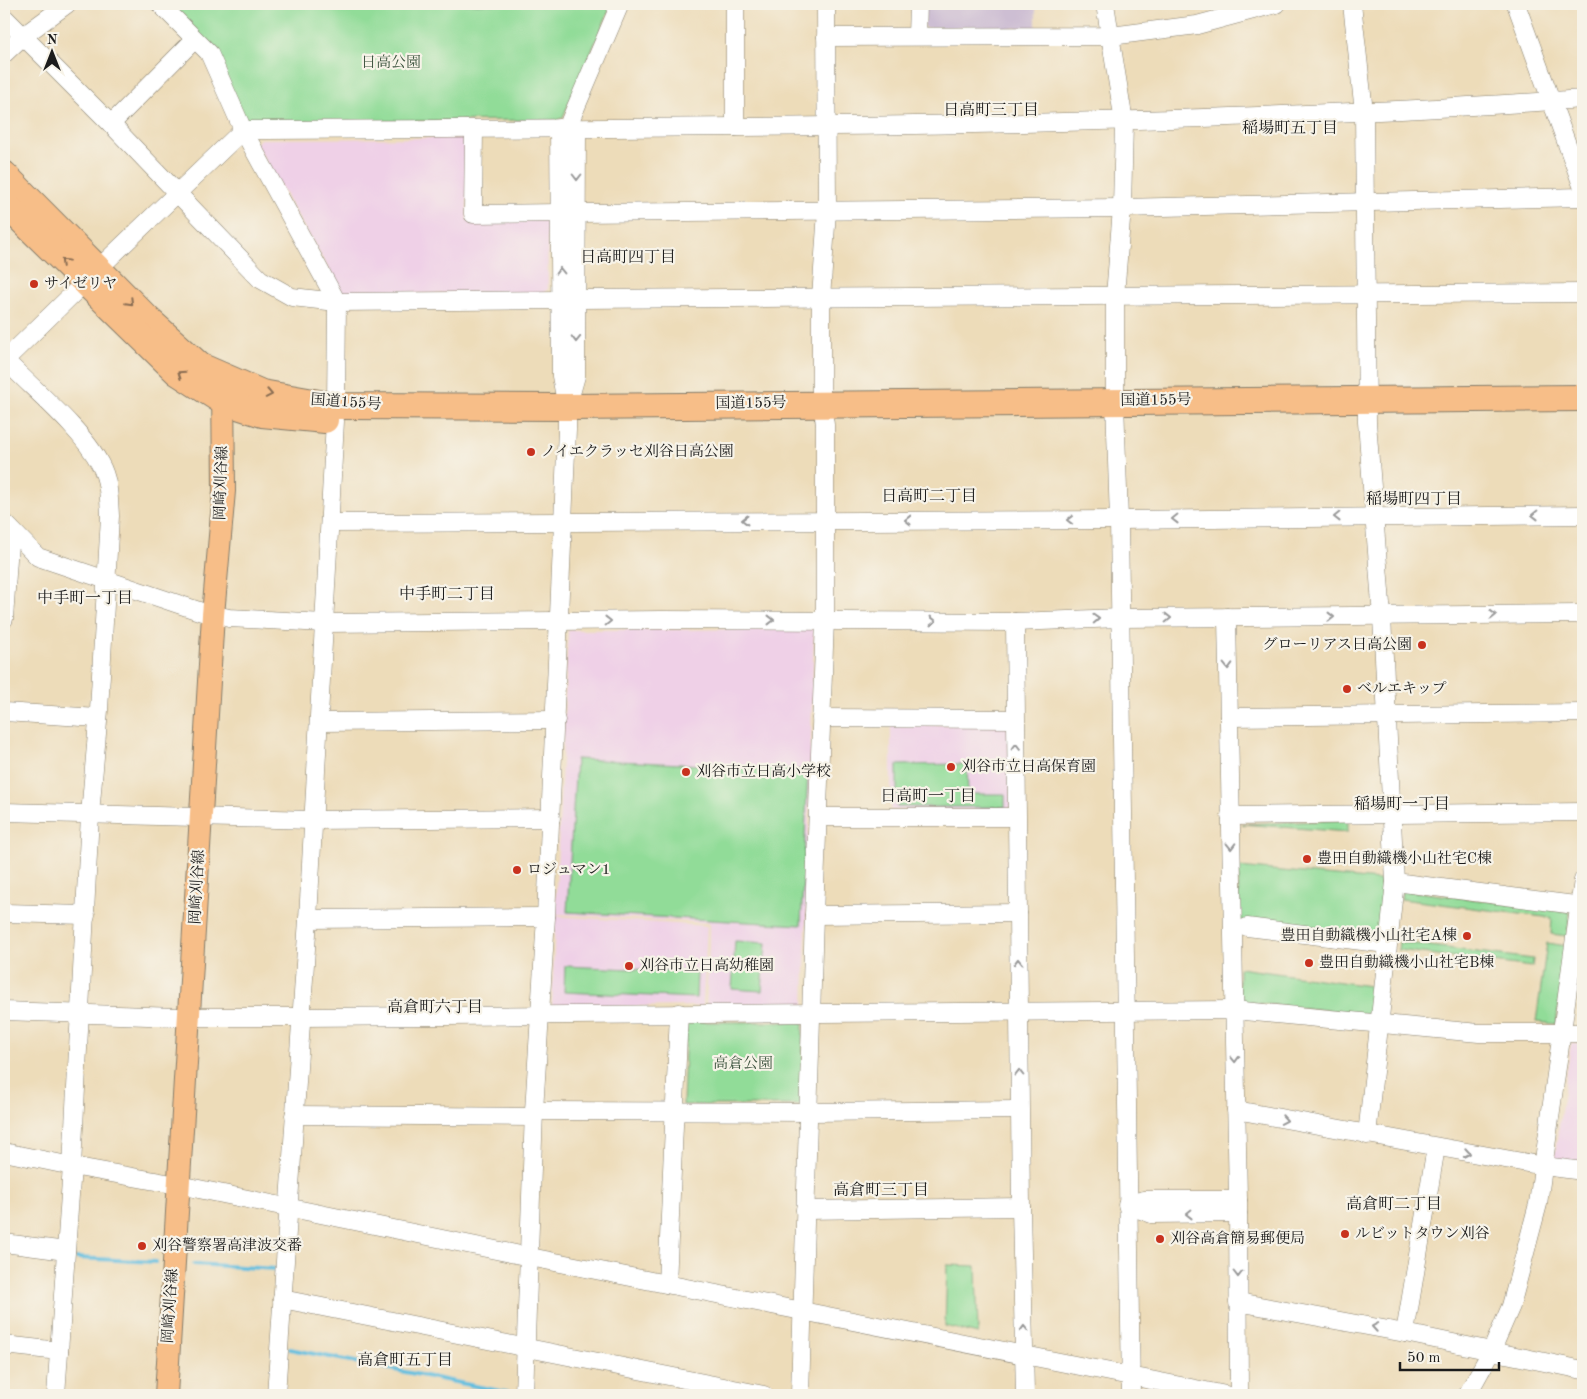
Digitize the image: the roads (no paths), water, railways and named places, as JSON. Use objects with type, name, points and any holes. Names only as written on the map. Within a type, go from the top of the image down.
[{"type":"highway","name":"国道155号","points":[[4,174],[91,276],[177,372],[223,389],[262,414],[1115,409],[1136,414],[1583,398]]},
{"type":"highway","name":"国道155号","points":[[4,203],[91,276]]},
{"type":"highway","name":"国道155号","points":[[1367,406],[1583,412]]},
{"type":"main road","name":"岡崎刈谷線","points":[[166,1395],[214,615],[224,491],[223,389]]},
{"type":"street","points":[[4,54],[22,37],[67,4]]},
{"type":"street","points":[[160,4],[209,53],[243,130],[337,302],[335,414],[320,722],[312,820],[308,919],[300,1017],[277,1395]]},
{"type":"street","points":[[524,1395],[534,1114],[542,1017],[564,521],[567,413],[561,380],[569,300],[568,128],[620,4]]},
{"type":"street","points":[[735,4],[735,127]]},
{"type":"street","points":[[800,1395],[825,620],[826,520],[821,298],[827,211],[826,4]]},
{"type":"street","points":[[917,36],[918,4]]},
{"type":"street","points":[[1104,4],[1124,122],[1122,208],[1115,296],[1115,409],[1119,520],[1131,1395]]},
{"type":"street","points":[[826,37],[1110,36],[1198,25],[1276,4]]},
{"type":"street","points":[[1352,4],[1364,112],[1367,406],[1373,517],[1382,617],[1395,882],[1367,1135]]},
{"type":"street","points":[[1516,4],[1583,188]]},
{"type":"street","points":[[4,17],[111,124],[260,279],[292,298],[337,302],[1583,293]]},
{"type":"street","points":[[111,124],[194,40]]},
{"type":"street","points":[[56,1395],[81,1013],[90,815],[108,579],[109,491],[101,465],[88,444],[4,360],[243,130],[1124,122],[1364,112],[1583,99]]},
{"type":"street","points":[[474,129],[473,214],[1122,208],[1583,197]]},
{"type":"street","points":[[330,523],[1119,520],[1583,515]]},
{"type":"street","points":[[7,525],[38,557],[214,615],[229,618],[325,623],[825,620],[1015,622],[1120,618],[1583,614]]},
{"type":"street","points":[[4,619],[7,525]]},
{"type":"street","points":[[1227,617],[1238,1207],[1239,1395]]},
{"type":"street","points":[[1015,622],[1020,1207],[1025,1395]]},
{"type":"street","points":[[4,712],[98,718]]},
{"type":"street","points":[[1229,717],[1583,713]]},
{"type":"street","points":[[821,718],[1015,719]]},
{"type":"street","points":[[320,722],[556,720]]},
{"type":"street","points":[[4,812],[312,820],[551,818]]},
{"type":"street","points":[[1230,816],[1583,812]]},
{"type":"street","points":[[818,817],[1016,817]]},
{"type":"street","points":[[1467,1395],[1491,1352],[1511,1306],[1524,1262],[1544,1166],[1581,906],[1583,880]]},
{"type":"street","points":[[1395,882],[1581,906]]},
{"type":"street","points":[[4,912],[86,915]]},
{"type":"street","points":[[814,915],[1018,913]]},
{"type":"street","points":[[308,919],[546,917]]},
{"type":"street","points":[[1247,927],[1387,944]]},
{"type":"street","points":[[4,1011],[190,1017],[542,1017],[679,1013],[811,1014],[1233,1010],[1378,1022],[1478,1033],[1562,1035],[1583,1033]]},
{"type":"street","points":[[667,1284],[679,1013]]},
{"type":"street","points":[[294,1115],[1019,1110]]},
{"type":"street","points":[[1236,1110],[1367,1135],[1583,1171]]},
{"type":"street","points":[[1405,1333],[1436,1147]]},
{"type":"street","points":[[4,1152],[179,1185],[530,1257],[1226,1395]]},
{"type":"street","points":[[1127,1204],[1144,1200],[1238,1207]]},
{"type":"street","points":[[805,1210],[1020,1207]]},
{"type":"street","points":[[4,1243],[66,1251]]},
{"type":"street","points":[[282,1299],[764,1395]]},
{"type":"street","points":[[1238,1302],[1405,1333],[1583,1370]]},
{"type":"street","points":[[4,1345],[59,1351]]},
{"type":"waterway","points":[[77,1258],[156,1262]]},
{"type":"waterway","points":[[194,1264],[276,1269],[276,1273]]},
{"type":"waterway","points":[[290,1349],[515,1394]]},
{"type":"place","name":"サイゼリヤ","points":[[34,284]]},
{"type":"place","name":"ノイエクラッセ刈谷日高公園","points":[[531,452]]},
{"type":"place","name":"グローリアス日高公園","points":[[1422,645]]},
{"type":"place","name":"ベルエキップ","points":[[1347,689]]},
{"type":"place","name":"刈谷市立日高保育園","points":[[951,767]]},
{"type":"place","name":"刈谷市立日高小学校","points":[[686,772]]},
{"type":"place","name":"豊田自動織機小山社宅C棟","points":[[1307,859]]},
{"type":"place","name":"ロジュマン1","points":[[517,870]]},
{"type":"place","name":"豊田自動織機小山社宅A棟","points":[[1467,936]]},
{"type":"place","name":"豊田自動織機小山社宅B棟","points":[[1309,963]]},
{"type":"place","name":"刈谷市立日高幼稚園","points":[[629,966]]},
{"type":"place","name":"ルビットタウン刈谷","points":[[1345,1234]]},
{"type":"place","name":"刈谷高倉簡易郵便局","points":[[1160,1239]]},
{"type":"place","name":"刈谷警察署高津波交番","points":[[142,1246]]},
{"type":"district","name":"日高町三丁目","points":[[991,111]]},
{"type":"district","name":"稲場町五丁目","points":[[1290,129]]},
{"type":"district","name":"日高町四丁目","points":[[628,258]]},
{"type":"district","name":"日高町二丁目","points":[[929,497]]},
{"type":"district","name":"稲場町四丁目","points":[[1414,500]]},
{"type":"district","name":"中手町二丁目","points":[[447,595]]},
{"type":"district","name":"中手町一丁目","points":[[85,599]]},
{"type":"district","name":"日高町一丁目","points":[[928,797]]},
{"type":"district","name":"稲場町一丁目","points":[[1402,805]]},
{"type":"district","name":"高倉町六丁目","points":[[435,1008]]},
{"type":"district","name":"高倉町三丁目","points":[[881,1191]]},
{"type":"district","name":"高倉町二丁目","points":[[1394,1205]]},
{"type":"district","name":"高倉町五丁目","points":[[405,1361]]},
{"type":"park label","name":"日高公園","points":[[391,63]]},
{"type":"park label","name":"高倉公園","points":[[743,1064]]}]
